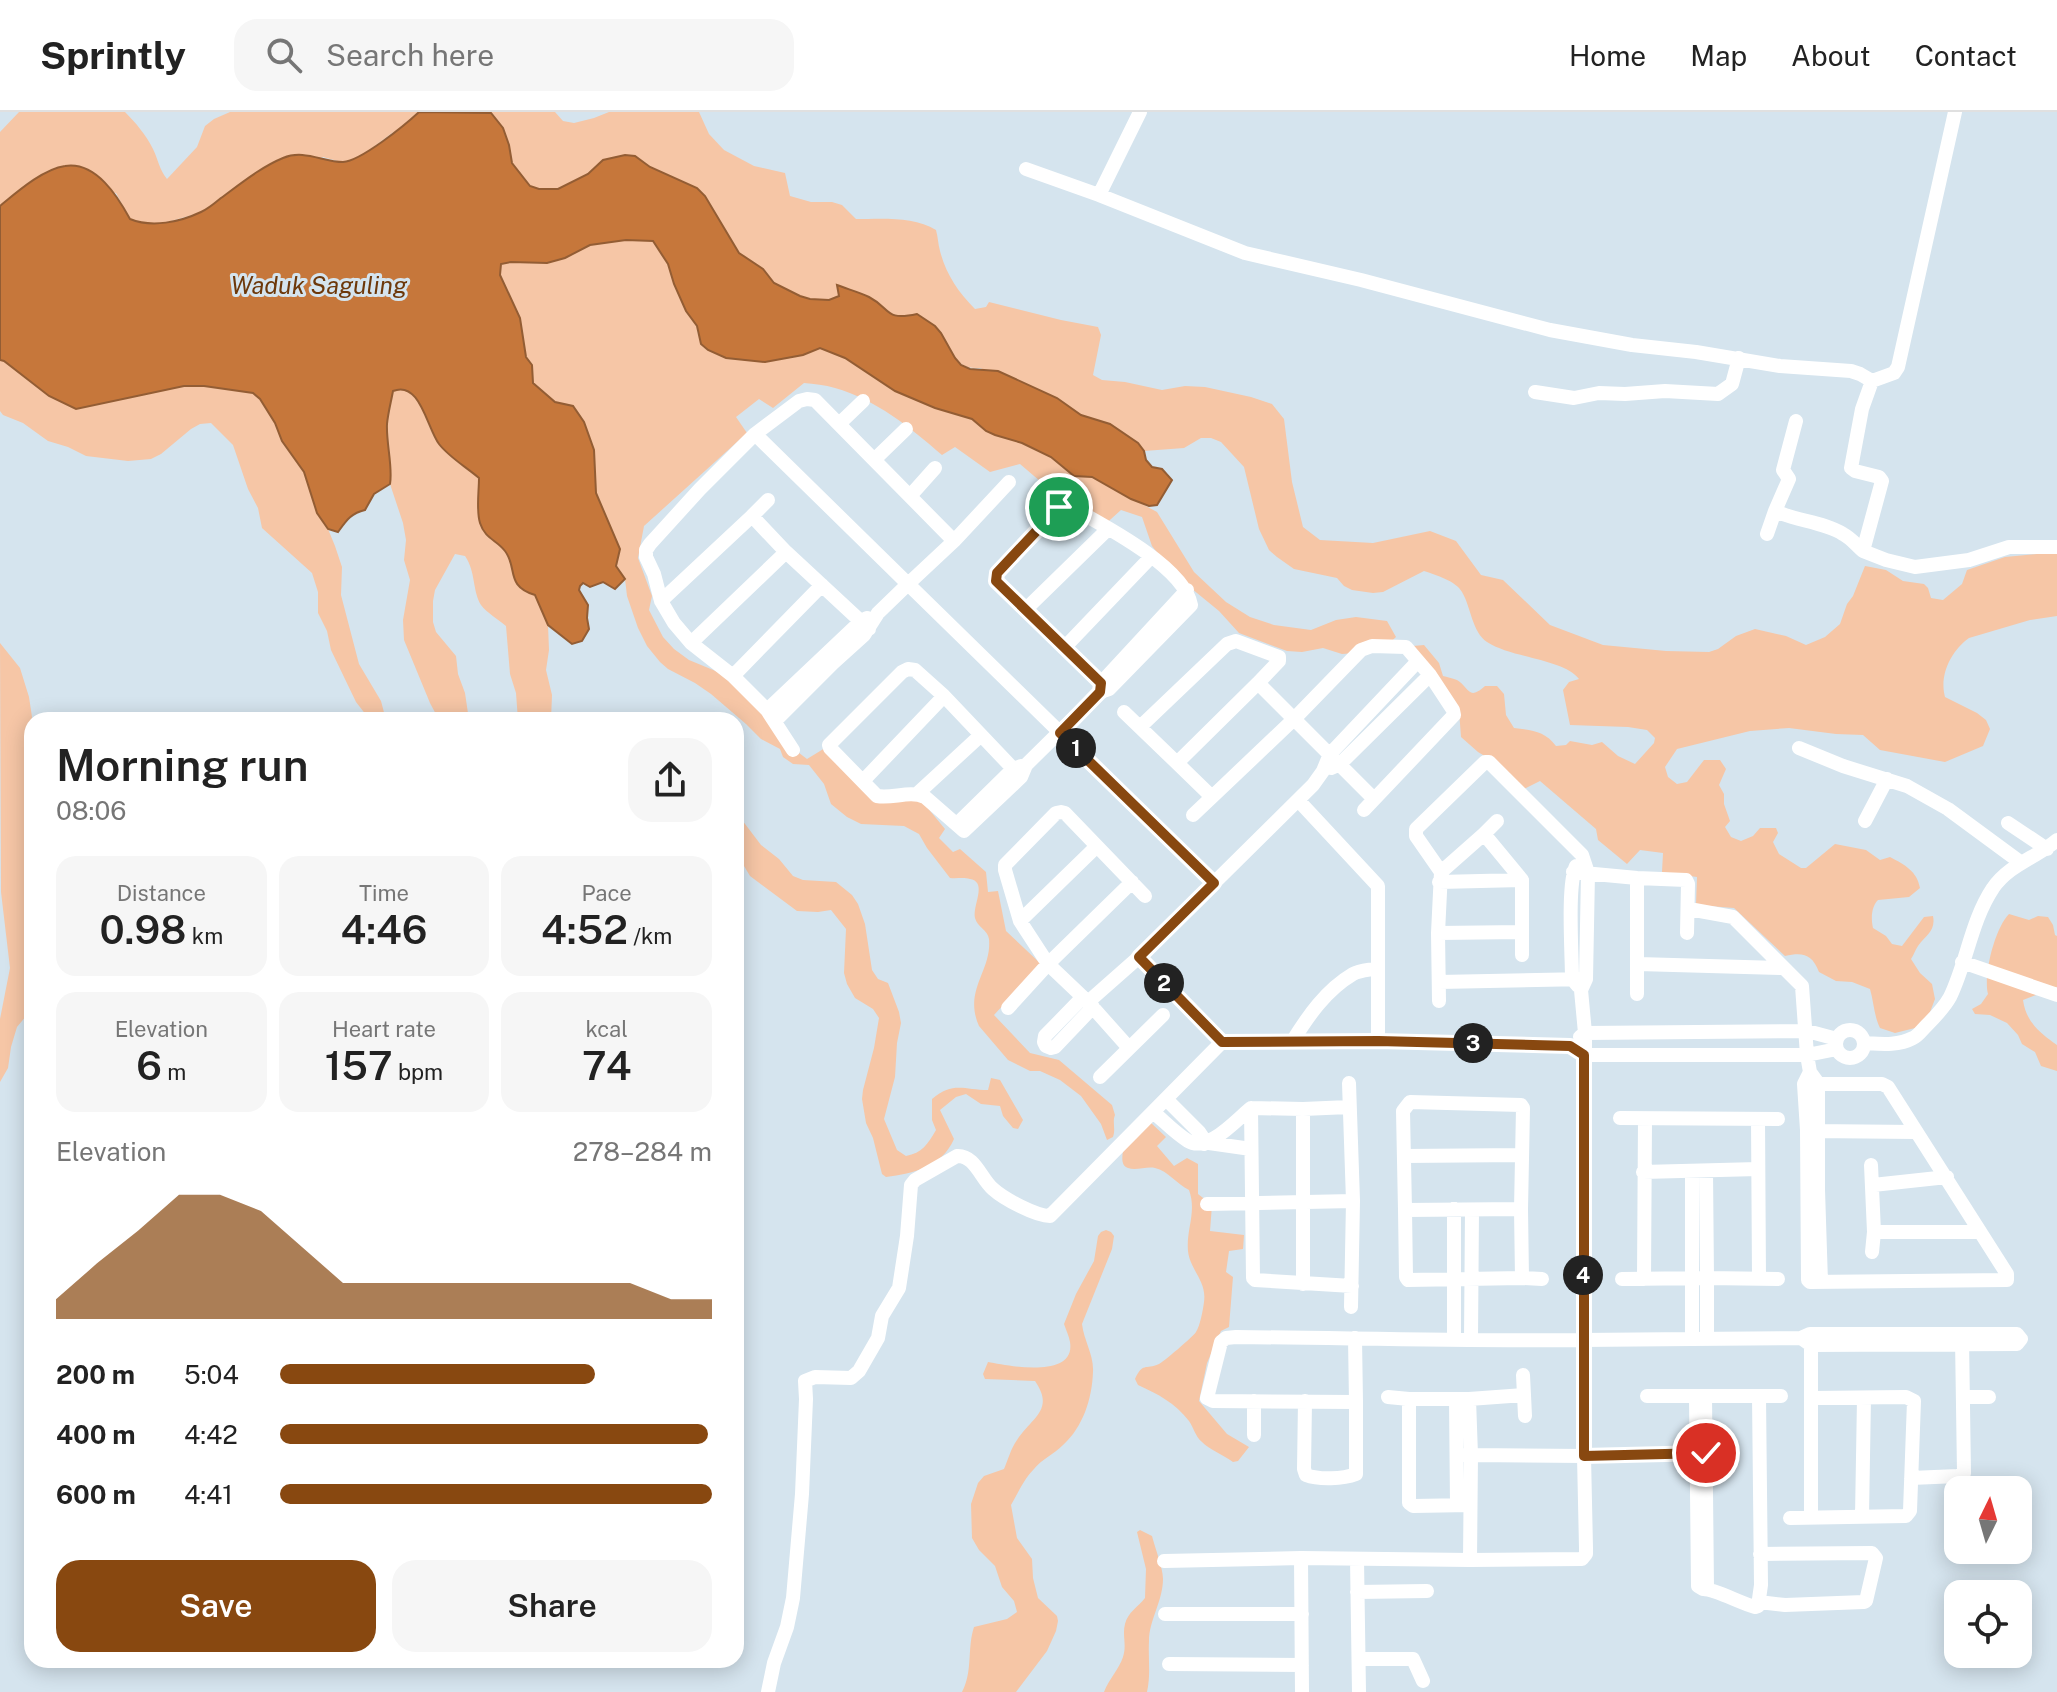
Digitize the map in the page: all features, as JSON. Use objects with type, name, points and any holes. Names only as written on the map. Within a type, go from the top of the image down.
[{"type":"street","points":[[1099,195],[1140,112]]},
{"type":"street","points":[[1872,381],[1894,373],[1898,367],[1955,112]]},
{"type":"street","points":[[1026,169],[1245,253],[1550,330],[1780,366],[1851,371],[1872,381]]},
{"type":"street","points":[[1535,392],[1574,398],[1599,393],[1665,391],[1718,394],[1732,384],[1739,358]]},
{"type":"street","points":[[1863,551],[1882,481],[1879,477],[1851,468],[1862,409],[1872,381]]},
{"type":"street","points":[[793,750],[771,716],[733,676],[691,643],[674,623],[661,601],[646,550],[700,489],[755,434],[803,399],[815,400],[954,541]]},
{"type":"street","points":[[839,424],[863,401]]},
{"type":"street","points":[[1767,534],[1789,480],[1783,470],[1796,421]]},
{"type":"street","points":[[875,459],[906,429]]},
{"type":"street","points":[[755,434],[1214,883]]},
{"type":"street","points":[[910,496],[935,468]]},
{"type":"street","points":[[771,716],[954,541],[1009,482]]},
{"type":"street","points":[[661,601],[768,500]]},
{"type":"street","points":[[1020,770],[915,670],[905,670],[829,743],[830,748],[877,796],[917,794],[925,797],[961,830],[968,830],[1020,770],[1103,688],[1187,590],[1175,576],[1126,539],[1067,505],[1059,507],[996,575],[997,583],[1103,688]]},
{"type":"street","points":[[1775,511],[1839,531],[1863,551],[1915,567],[1969,560],[2001,548],[2057,547]]},
{"type":"street","points":[[752,516],[865,625]]},
{"type":"street","points":[[1025,610],[1108,529]]},
{"type":"street","points":[[691,643],[786,552]]},
{"type":"street","points":[[1064,648],[1151,557]]},
{"type":"street","points":[[733,676],[822,585]]},
{"type":"street","points":[[1140,727],[1231,641],[1279,657],[1279,661],[1258,683],[1177,763]]},
{"type":"street","points":[[1193,815],[1294,719],[1361,650],[1367,647],[1406,647],[1430,675],[1455,714],[1369,805],[1335,759],[1294,719],[1258,683]]},
{"type":"street","points":[[1335,759],[1418,661]]},
{"type":"street","points":[[1088,1002],[1139,957],[1298,800],[1335,759],[1430,675]]},
{"type":"street","points":[[863,781],[944,696]]},
{"type":"street","points":[[1124,712],[1212,797]]},
{"type":"street","points":[[917,794],[981,735]]},
{"type":"street","points":[[1799,748],[1907,786],[1948,809],[2020,862]]},
{"type":"street","points":[[1164,1561],[1582,1559],[1586,1554],[1583,1340],[1585,1033],[1579,983],[1582,855],[1489,762],[1415,830],[1440,877],[1439,1001]]},
{"type":"street","points":[[1865,821],[1887,779]]},
{"type":"street","points":[[1298,800],[1378,886],[1378,1041]]},
{"type":"street","points":[[1129,1048],[1088,1002],[1048,964],[1020,921],[1005,865],[1056,813],[1065,813],[1145,896]]},
{"type":"street","points":[[1440,877],[1497,821]]},
{"type":"street","points":[[2008,823],[2052,845]]},
{"type":"street","points":[[1484,834],[1522,880],[1522,955]]},
{"type":"street","points":[[1570,1046],[1585,1033],[1807,1031],[1837,1044],[1843,1055],[1851,1058],[1859,1055],[1864,1043],[1890,1045],[1914,1038],[1949,998],[1977,918],[1993,889],[2020,862],[2052,845]]},
{"type":"street","points":[[1020,921],[1096,847]]},
{"type":"street","points":[[1581,873],[1686,880],[1689,909],[1687,933]]},
{"type":"street","points":[[1440,877],[1522,880]]},
{"type":"street","points":[[1637,878],[1637,994]]},
{"type":"street","points":[[1008,1008],[1132,882]]},
{"type":"street","points":[[1689,909],[1733,917],[1802,986],[1811,1080],[1808,1280],[2007,1280],[2007,1274],[1947,1177],[1885,1085],[1811,1080]]},
{"type":"street","points":[[1438,933],[1522,932]]},
{"type":"street","points":[[1139,957],[1222,1042]]},
{"type":"street","points":[[1962,962],[2057,995]]},
{"type":"street","points":[[1638,964],[1782,968]]},
{"type":"street","points":[[1292,1042],[1308,1015],[1331,990],[1355,973],[1378,968]]},
{"type":"street","points":[[1439,982],[1579,983]]},
{"type":"street","points":[[1100,1077],[1163,1015]]},
{"type":"street","points":[[768,1692],[793,1598],[802,1494],[805,1381],[815,1377],[851,1378],[859,1371],[878,1338],[882,1316],[899,1288],[907,1236],[909,1191],[913,1182],[957,1156],[963,1156],[969,1159],[992,1189],[1011,1201],[1050,1216],[1222,1042],[1378,1041],[1570,1046],[1584,1055],[1807,1055],[1837,1044]]},
{"type":"street","points":[[1349,1083],[1353,1201],[1351,1307]]},
{"type":"street","points":[[1166,1099],[1206,1143]]},
{"type":"street","points":[[1522,1278],[1523,1108],[1521,1105],[1410,1102],[1403,1111],[1408,1280],[1542,1279]]},
{"type":"street","points":[[1206,1143],[1251,1108],[1349,1107]]},
{"type":"street","points":[[1251,1108],[1254,1279],[1352,1286]]},
{"type":"street","points":[[1303,1109],[1303,1284]]},
{"type":"street","points":[[1153,1112],[1190,1142],[1251,1149]]},
{"type":"street","points":[[1620,1118],[1778,1119]]},
{"type":"street","points":[[1644,1279],[1645,1119]]},
{"type":"street","points":[[1758,1119],[1759,1278]]},
{"type":"street","points":[[1812,1131],[1916,1132]]},
{"type":"street","points":[[1404,1156],[1522,1155]]},
{"type":"street","points":[[1871,1165],[1872,1252]]},
{"type":"street","points":[[1643,1172],[1758,1169]]},
{"type":"street","points":[[1699,1172],[1699,1338]]},
{"type":"street","points":[[1873,1185],[1947,1177]]},
{"type":"street","points":[[1207,1204],[1353,1201]]},
{"type":"street","points":[[1454,1209],[1454,1339]]},
{"type":"street","points":[[1405,1210],[1521,1209]]},
{"type":"street","points":[[1471,1339],[1472,1210]]},
{"type":"street","points":[[1874,1232],[1979,1232]]},
{"type":"street","points":[[1622,1279],[1778,1279]]},
{"type":"street","points":[[1356,1402],[1213,1401],[1207,1398],[1223,1339],[1236,1337],[1962,1340],[1964,1473],[1958,1476],[1911,1478]]},
{"type":"street","points":[[1305,1401],[1306,1475],[1312,1478],[1356,1474],[1355,1338]]},
{"type":"street","points":[[1807,1339],[1811,1398],[1811,1517]]},
{"type":"street","points":[[1523,1375],[1525,1416]]},
{"type":"street","points":[[1388,1397],[1462,1399],[1524,1395]]},
{"type":"street","points":[[1647,1396],[1781,1396]]},
{"type":"street","points":[[1700,1397],[1702,1454],[1698,1586],[1752,1607],[1758,1606],[1759,1602],[1759,1396]]},
{"type":"street","points":[[1790,1518],[1908,1515],[1914,1401],[1906,1397],[1811,1398]]},
{"type":"street","points":[[1963,1397],[1989,1397]]},
{"type":"street","points":[[1862,1516],[1864,1398]]},
{"type":"street","points":[[1409,1399],[1409,1503],[1413,1506],[1464,1505]]},
{"type":"street","points":[[1462,1399],[1464,1505],[1470,1560]]},
{"type":"street","points":[[1254,1401],[1254,1435]]},
{"type":"street","points":[[1464,1455],[1702,1454]]},
{"type":"street","points":[[1759,1602],[1785,1605],[1864,1602],[1876,1558],[1872,1553],[1760,1554]]},
{"type":"street","points":[[1301,1558],[1302,1692]]},
{"type":"street","points":[[1357,1559],[1359,1692]]},
{"type":"street","points":[[1357,1592],[1427,1591]]},
{"type":"street","points":[[1165,1614],[1302,1614]]},
{"type":"street","points":[[1359,1659],[1413,1659],[1423,1681]]},
{"type":"street","points":[[1169,1664],[1302,1665]]},
{"type":"shaded area","points":[[19,112],[125,112],[147,139],[167,179],[197,147],[205,126],[230,112],[419,112],[401,129],[351,161],[341,162],[323,157],[243,182],[202,212],[161,224],[130,219],[116,193],[33,179],[0,206],[0,132]]},
{"type":"shaded area","points":[[489,112],[555,112],[563,121],[574,123],[609,112],[699,112],[709,134],[724,150],[754,166],[785,173],[790,196],[842,205],[856,219],[908,220],[936,230],[949,275],[975,309],[986,307],[989,302],[1098,327],[1101,335],[1093,375],[1102,380],[1162,390],[1205,387],[1272,404],[1284,419],[1292,482],[1303,527],[1320,540],[1373,543],[1430,531],[1456,541],[1481,575],[1503,580],[1550,625],[1603,645],[1709,652],[1755,629],[1786,636],[1806,645],[1825,637],[1840,624],[1865,566],[1886,570],[1903,581],[1924,584],[1931,598],[1943,600],[1962,584],[1967,570],[2005,557],[2057,552],[2057,616],[2030,620],[1969,638],[1948,664],[1944,680],[1945,697],[1986,720],[1990,729],[1983,746],[1945,762],[1880,750],[1863,735],[1789,728],[1750,731],[1677,749],[1665,767],[1668,777],[1677,784],[1687,782],[1704,760],[1720,760],[1726,769],[1719,785],[1730,821],[1725,827],[1731,837],[1741,841],[1753,836],[1760,828],[1776,828],[1778,833],[1773,842],[1779,854],[1801,868],[1806,868],[1835,844],[1866,850],[1880,860],[1890,857],[1910,869],[1920,888],[1909,897],[1878,900],[1873,910],[1872,924],[1892,944],[1902,946],[1924,917],[1933,916],[1932,929],[1911,959],[1932,984],[1935,999],[1927,1020],[1919,1027],[1895,1033],[1880,1028],[1870,989],[1852,982],[1836,981],[1819,972],[1806,956],[1785,956],[1734,908],[1696,905],[1697,877],[1662,872],[1663,853],[1640,850],[1627,864],[1598,840],[1596,829],[1540,781],[1524,789],[1501,766],[1461,737],[1459,710],[1413,646],[1424,645],[1439,663],[1443,676],[1457,680],[1472,693],[1485,686],[1497,686],[1504,694],[1506,715],[1514,728],[1543,734],[1556,746],[1566,745],[1570,741],[1592,745],[1602,742],[1618,756],[1635,764],[1655,738],[1647,730],[1628,727],[1570,725],[1563,690],[1569,682],[1579,679],[1562,667],[1509,652],[1487,642],[1478,632],[1462,592],[1451,582],[1424,571],[1383,592],[1373,593],[1352,590],[1337,578],[1294,569],[1269,550],[1259,529],[1244,467],[1221,442],[1201,438],[1184,448],[1144,451],[1138,443],[1110,424],[1081,415],[1057,398],[980,368],[964,365],[954,356],[936,328],[917,314],[893,315],[869,297],[837,286],[839,296],[829,300],[800,296],[774,283],[763,269],[739,253],[697,188],[650,167],[635,156],[603,160],[588,174],[558,189],[530,186],[512,163],[509,145]]},
{"type":"shaded area","points":[[626,240],[653,241],[668,264],[686,311],[697,326],[698,335],[755,362],[788,358],[819,348],[845,357],[935,408],[972,419],[986,431],[1022,443],[1051,457],[1066,470],[1092,477],[1157,512],[1194,572],[1226,602],[1250,617],[1274,625],[1311,630],[1336,620],[1356,617],[1387,621],[1396,637],[1381,651],[1342,654],[1323,648],[1287,651],[1239,633],[1167,565],[1152,546],[1142,517],[1121,510],[1101,528],[1020,464],[990,472],[955,447],[942,455],[878,407],[850,393],[820,385],[804,383],[773,408],[759,399],[736,417],[747,433],[644,526],[638,558],[652,596],[649,610],[663,637],[674,649],[689,660],[718,672],[763,702],[786,743],[807,759],[825,748],[876,800],[917,795],[945,829],[939,838],[953,852],[960,849],[986,872],[988,892],[998,891],[1006,931],[1041,964],[994,1015],[1030,1053],[1059,1060],[1112,1105],[1115,1115],[1113,1137],[1107,1140],[1101,1124],[1081,1096],[1060,1080],[1008,1060],[979,1026],[974,1002],[989,950],[989,939],[975,918],[979,889],[975,881],[950,878],[919,834],[904,826],[861,824],[847,817],[831,804],[824,784],[809,765],[793,764],[783,757],[780,749],[761,739],[744,722],[744,712],[732,712],[695,683],[668,669],[647,646],[627,596],[625,579],[616,566],[620,549],[596,493],[594,450],[584,422],[573,407],[555,402],[533,383],[532,365],[526,357],[520,318],[500,275],[501,264],[547,263],[590,245]]},
{"type":"shaded area","points":[[0,360],[76,409],[184,386],[253,393],[260,399],[282,441],[304,472],[317,513],[335,546],[342,567],[341,595],[359,664],[381,701],[384,712],[364,712],[356,702],[331,650],[327,631],[318,613],[318,592],[312,573],[262,528],[258,508],[233,445],[211,423],[191,429],[151,459],[128,461],[86,456],[48,441],[0,411]]},
{"type":"shaded area","points":[[397,388],[414,396],[440,445],[479,478],[482,528],[509,557],[516,582],[535,595],[548,625],[546,670],[552,695],[551,712],[517,712],[506,626],[481,605],[465,556],[455,554],[435,590],[433,622],[436,632],[456,656],[468,712],[435,712],[430,703],[404,640],[403,620],[410,580],[404,560],[406,540],[403,523],[390,484],[387,423],[393,391]]},
{"type":"shaded area","points":[[0,643],[20,668],[31,712],[24,712],[24,1019],[17,1027],[8,1068],[0,1082],[0,1019],[10,968],[1,892]]},
{"type":"shaded area","points":[[744,823],[761,845],[779,859],[793,876],[803,880],[836,882],[858,904],[865,924],[872,970],[878,979],[888,983],[901,1023],[895,1077],[884,1119],[897,1150],[906,1156],[912,1155],[930,1140],[936,1130],[932,1120],[932,1099],[939,1093],[953,1088],[988,1090],[991,1078],[1000,1080],[1023,1120],[1018,1129],[1013,1128],[1003,1116],[1000,1106],[981,1104],[966,1094],[956,1097],[940,1110],[954,1139],[942,1157],[916,1171],[886,1177],[882,1174],[862,1099],[879,1018],[873,1009],[855,998],[847,984],[844,973],[846,929],[831,910],[797,911],[750,876],[744,866]]},
{"type":"shaded area","points":[[2009,914],[2029,920],[2038,916],[2048,917],[2057,936],[2057,987],[2023,1000],[2027,1015],[2035,1026],[2057,1045],[2057,1071],[2041,1066],[2035,1052],[2022,1044],[2007,1023],[1990,1015],[1975,1014],[1972,1009],[1981,1004],[1988,994],[1991,952]]},
{"type":"shaded area","points":[[1150,1122],[1166,1137],[1157,1146],[1174,1166],[1187,1158],[1198,1164],[1198,1194],[1212,1205],[1210,1231],[1244,1235],[1243,1249],[1229,1251],[1226,1272],[1233,1277],[1229,1327],[1221,1331],[1207,1363],[1199,1401],[1227,1434],[1249,1447],[1238,1461],[1233,1462],[1205,1445],[1178,1409],[1138,1385],[1135,1379],[1142,1368],[1161,1363],[1194,1334],[1204,1302],[1203,1288],[1188,1251],[1192,1213],[1189,1190],[1160,1170],[1131,1169],[1123,1163],[1123,1151]]},
{"type":"shaded area","points":[[1106,1230],[1114,1236],[1112,1249],[1082,1324],[1093,1366],[1091,1392],[1085,1412],[1070,1438],[1030,1473],[1011,1505],[1017,1538],[1032,1559],[1038,1598],[1057,1616],[1056,1631],[1047,1651],[1016,1692],[962,1692],[968,1676],[974,1627],[1007,1619],[1017,1612],[1014,1601],[1002,1587],[995,1566],[972,1538],[971,1504],[978,1483],[984,1476],[1004,1469],[1015,1443],[1039,1413],[1043,1399],[1035,1381],[985,1379],[983,1374],[988,1362],[1025,1367],[1052,1366],[1069,1354],[1070,1342],[1064,1324],[1094,1261],[1098,1236]]},
{"type":"shaded area","points":[[1140,1530],[1152,1536],[1163,1579],[1150,1633],[1147,1692],[1104,1692],[1123,1657],[1126,1620],[1145,1598],[1146,1569],[1137,1532]]},
{"type":"water","name":"Waduk Saguling","points":[[419,112],[491,113],[503,128],[512,163],[530,186],[539,189],[558,189],[588,174],[603,160],[635,156],[650,167],[697,188],[739,253],[763,269],[774,283],[800,296],[829,300],[839,296],[837,285],[869,297],[893,315],[917,314],[935,326],[961,365],[970,369],[998,371],[1057,398],[1081,415],[1110,424],[1138,443],[1152,467],[1162,469],[1172,480],[1157,505],[1149,506],[1092,477],[1074,476],[1051,457],[986,431],[972,419],[895,391],[845,358],[820,348],[803,355],[765,362],[726,358],[708,350],[701,344],[697,326],[686,311],[668,264],[653,241],[626,240],[590,245],[547,263],[501,264],[500,275],[520,318],[526,357],[532,365],[533,383],[555,402],[573,406],[584,422],[594,450],[596,493],[620,549],[616,566],[625,579],[615,589],[603,582],[590,587],[583,583],[580,586],[579,590],[588,605],[589,629],[582,641],[572,644],[548,625],[535,595],[519,587],[509,557],[485,533],[480,523],[479,478],[439,444],[422,407],[410,392],[402,389],[393,391],[387,424],[390,484],[374,494],[365,510],[352,515],[338,532],[328,529],[317,513],[304,472],[282,441],[260,399],[253,393],[184,386],[76,409],[49,396],[0,360],[0,206],[39,176],[65,166],[87,169],[105,182],[130,219],[166,223],[204,211],[251,176],[283,158],[298,155],[343,162],[351,160],[382,142]]},
{"type":"route","points":[[1059,507],[997,573],[996,581],[1101,683],[1100,692],[1060,733],[1214,883],[1139,957],[1222,1042],[1378,1041],[1570,1046],[1584,1055],[1584,1456],[1706,1453]]}]
